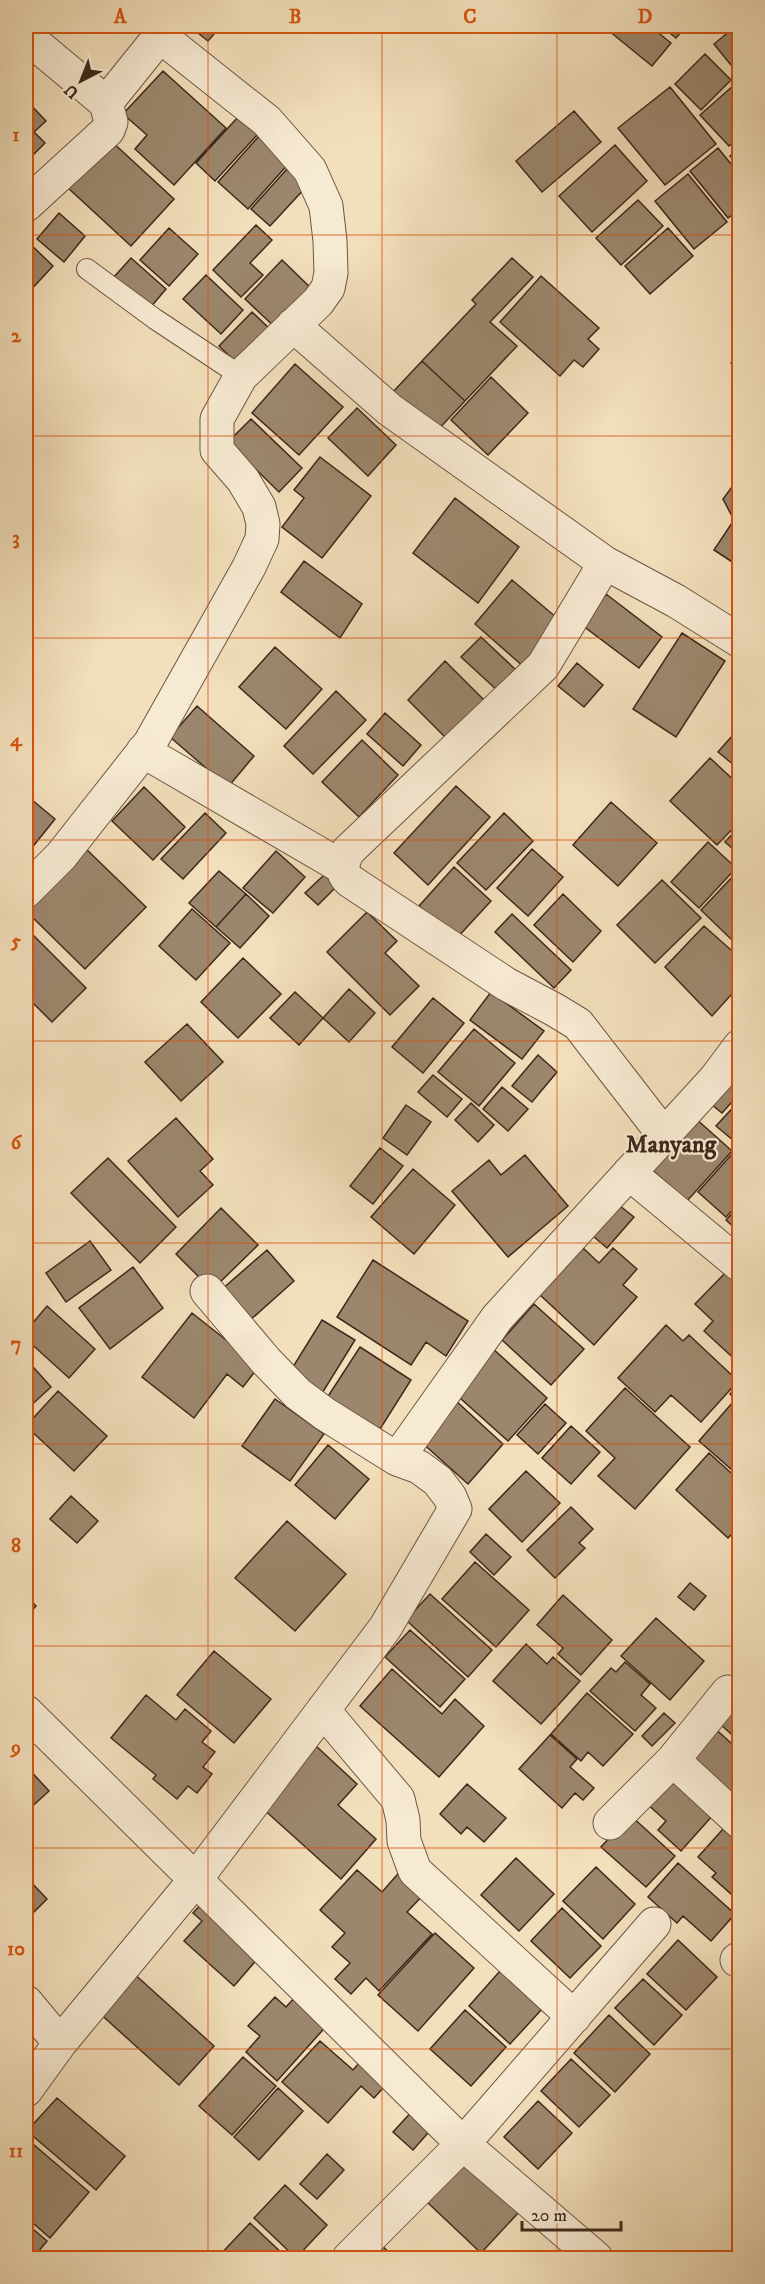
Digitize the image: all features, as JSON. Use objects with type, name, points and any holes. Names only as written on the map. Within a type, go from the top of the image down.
[{"type":"street","points":[[26,891],[61,856],[143,751],[206,647],[262,539],[263,524],[260,507],[243,480],[218,450],[217,419],[241,376],[318,302],[327,288],[331,273],[326,206],[310,170],[267,121],[160,31],[106,103]]},
{"type":"street","points":[[26,38],[106,103],[111,122],[108,130],[26,205]]},
{"type":"street","points":[[293,325],[390,410],[605,563],[676,601],[740,641]]},
{"type":"street","points":[[605,563],[543,666],[348,851],[342,867],[345,876],[350,881],[506,984],[578,1024],[664,1135]]},
{"type":"street","points":[[143,751],[342,867]]},
{"type":"street","points":[[397,1459],[497,1318],[716,1078],[740,1046]]},
{"type":"street","points":[[629,1173],[740,1265]]},
{"type":"street","points":[[26,2090],[60,2043],[195,1880],[385,1628],[455,1509],[438,1480],[419,1467],[397,1459],[325,1414],[298,1394],[271,1368],[207,1291]]},
{"type":"street","points":[[610,1823],[673,1760],[728,1692]]},
{"type":"street","points":[[323,1710],[398,1799],[403,1820],[404,1840],[415,1871],[574,2017]]},
{"type":"street","points":[[26,1712],[463,2144],[596,2259]]},
{"type":"street","points":[[673,1760],[740,1822]]},
{"type":"street","points":[[349,2259],[463,2144],[654,1924]]},
{"type":"street","points":[[26,2002],[60,2043]]},
{"type":"lane","points":[[87,269],[155,319],[241,376]]},
{"type":"building","points":[[196,26],[220,27],[208,41],[193,29]]},
{"type":"building","points":[[603,26],[650,26],[671,43],[652,66]]},
{"type":"building","points":[[661,26],[686,26],[676,38]]},
{"type":"building","points":[[736,26],[740,26],[740,66],[735,70],[714,44]]},
{"type":"building","points":[[705,54],[731,80],[701,110],[675,84]]},
{"type":"building","points":[[163,71],[226,128],[174,185],[135,149],[147,135],[123,114]]},
{"type":"building","points":[[734,85],[740,91],[740,136],[729,146],[700,115]]},
{"type":"building","points":[[670,87],[716,144],[665,185],[618,128]]},
{"type":"building","points":[[26,100],[46,121],[34,132],[45,143],[26,162]]},
{"type":"building","points":[[574,111],[601,142],[542,192],[516,161]]},
{"type":"building","points":[[238,117],[258,134],[215,181],[196,163]]},
{"type":"building","points":[[260,135],[290,162],[248,209],[218,182]]},
{"type":"building","points":[[110,140],[174,199],[131,246],[67,187]]},
{"type":"building","points":[[615,145],[647,181],[592,232],[559,196]]},
{"type":"building","points":[[740,147],[740,166],[730,156]]},
{"type":"building","points":[[718,148],[740,175],[740,209],[728,218],[690,171]]},
{"type":"building","points":[[287,169],[307,186],[270,226],[251,209]]},
{"type":"building","points":[[688,174],[727,222],[694,249],[655,201]]},
{"type":"building","points":[[638,200],[663,226],[621,265],[596,238]]},
{"type":"building","points":[[59,213],[85,236],[64,262],[37,239]]},
{"type":"building","points":[[256,225],[272,240],[250,263],[263,275],[241,297],[213,270]]},
{"type":"building","points":[[169,228],[198,254],[169,286],[140,260]]},
{"type":"building","points":[[668,228],[693,256],[650,294],[625,266]]},
{"type":"building","points":[[26,240],[53,266],[26,295]]},
{"type":"building","points":[[131,258],[166,289],[150,308],[114,277]]},
{"type":"building","points":[[512,258],[533,277],[490,322],[517,346],[465,401],[422,361],[476,304],[472,300]]},
{"type":"building","points":[[282,260],[315,292],[279,331],[245,299]]},
{"type":"building","points":[[206,275],[243,310],[221,334],[183,299]]},
{"type":"building","points":[[541,276],[599,328],[588,339],[599,349],[583,367],[574,360],[560,376],[500,322]]},
{"type":"building","points":[[252,312],[272,331],[240,366],[219,346]]},
{"type":"building","points":[[740,354],[740,372],[731,363]]},
{"type":"building","points":[[422,361],[465,401],[434,434],[391,394]]},
{"type":"building","points":[[295,364],[343,407],[299,455],[252,413]]},
{"type":"building","points":[[491,377],[528,413],[488,455],[451,420]]},
{"type":"building","points":[[357,408],[396,445],[368,476],[328,438]]},
{"type":"building","points":[[251,419],[302,468],[279,492],[228,442]]},
{"type":"building","points":[[320,457],[371,496],[322,558],[282,527],[304,498],[294,490]]},
{"type":"building","points":[[740,476],[740,567],[714,550],[734,520],[723,499]]},
{"type":"building","points":[[455,498],[519,547],[478,603],[413,553]]},
{"type":"building","points":[[304,561],[362,604],[340,638],[281,592]]},
{"type":"building","points":[[512,580],[563,623],[525,668],[475,624]]},
{"type":"building","points":[[606,594],[662,637],[639,668],[582,625]]},
{"type":"building","points":[[682,633],[725,661],[676,737],[633,709]]},
{"type":"building","points":[[481,637],[517,671],[498,691],[461,657]]},
{"type":"building","points":[[275,647],[322,689],[286,729],[239,687]]},
{"type":"building","points":[[445,661],[488,704],[450,742],[408,700]]},
{"type":"building","points":[[577,663],[603,685],[584,707],[558,686]]},
{"type":"building","points":[[336,691],[366,720],[313,774],[284,746]]},
{"type":"building","points":[[197,706],[254,756],[228,787],[170,737]]},
{"type":"building","points":[[385,713],[421,745],[403,766],[367,734]]},
{"type":"building","points":[[740,727],[740,770],[718,752]]},
{"type":"building","points":[[362,740],[398,775],[359,817],[322,782]]},
{"type":"building","points":[[710,758],[740,786],[740,821],[717,845],[670,801]]},
{"type":"building","points":[[456,786],[490,817],[428,885],[394,853]]},
{"type":"building","points":[[144,787],[185,827],[153,860],[112,821]]},
{"type":"building","points":[[26,795],[55,819],[26,855]]},
{"type":"building","points":[[611,802],[657,843],[618,886],[573,845]]},
{"type":"building","points":[[205,813],[226,833],[183,879],[161,859]]},
{"type":"building","points":[[504,813],[533,841],[486,890],[457,863]]},
{"type":"building","points":[[740,826],[740,855],[725,842]]},
{"type":"building","points":[[708,842],[736,868],[699,908],[671,882]]},
{"type":"building","points":[[84,847],[146,907],[85,969],[26,911],[26,907]]},
{"type":"building","points":[[532,849],[563,877],[528,916],[497,888]]},
{"type":"building","points":[[276,851],[305,877],[273,913],[243,888]]},
{"type":"building","points":[[454,867],[491,901],[456,939],[419,906]]},
{"type":"building","points":[[740,869],[740,932],[732,940],[701,910]]},
{"type":"building","points":[[219,871],[246,894],[216,927],[189,903]]},
{"type":"building","points":[[324,875],[337,886],[318,905],[305,893]]},
{"type":"building","points":[[662,880],[701,918],[655,963],[617,925]]},
{"type":"building","points":[[246,894],[269,916],[240,948],[216,927]]},
{"type":"building","points":[[563,894],[601,931],[573,962],[534,925]]},
{"type":"building","points":[[192,909],[230,943],[196,980],[159,946]]},
{"type":"building","points":[[367,912],[397,941],[385,953],[419,986],[390,1015],[327,952]]},
{"type":"building","points":[[512,914],[571,970],[554,988],[495,932]]},
{"type":"building","points":[[704,926],[740,958],[740,985],[712,1016],[665,967]]},
{"type":"building","points":[[26,928],[86,988],[52,1022],[26,996]]},
{"type":"building","points":[[243,958],[281,994],[238,1038],[201,1002]]},
{"type":"building","points":[[349,989],[375,1013],[349,1042],[323,1018]]},
{"type":"building","points":[[295,992],[323,1018],[299,1045],[270,1018]]},
{"type":"building","points":[[491,992],[544,1031],[522,1059],[470,1020]]},
{"type":"building","points":[[433,998],[464,1023],[423,1073],[392,1047]]},
{"type":"building","points":[[187,1024],[223,1062],[181,1101],[145,1062]]},
{"type":"building","points":[[474,1029],[515,1063],[479,1106],[438,1072]]},
{"type":"building","points":[[538,1055],[557,1072],[532,1102],[512,1086]]},
{"type":"building","points":[[728,1074],[740,1083],[740,1093],[722,1113],[706,1100]]},
{"type":"building","points":[[433,1075],[462,1099],[447,1117],[418,1092]]},
{"type":"building","points":[[502,1087],[528,1109],[508,1131],[483,1109]]},
{"type":"building","points":[[740,1100],[740,1146],[716,1126]]},
{"type":"building","points":[[471,1103],[494,1125],[478,1142],[455,1120]]},
{"type":"building","points":[[406,1105],[431,1122],[407,1155],[383,1138]]},
{"type":"building","points":[[694,1117],[732,1151],[687,1201],[649,1167]]},
{"type":"building","points":[[176,1118],[213,1159],[200,1171],[213,1185],[178,1217],[128,1161]]},
{"type":"building","points":[[380,1148],[403,1166],[373,1204],[350,1186]]},
{"type":"building","points":[[733,1153],[740,1159],[740,1202],[726,1217],[698,1192]]},
{"type":"building","points":[[525,1155],[568,1206],[508,1257],[452,1191],[489,1160],[501,1175]]},
{"type":"building","points":[[108,1158],[176,1227],[140,1263],[71,1193]]},
{"type":"building","points":[[413,1169],[455,1205],[414,1254],[371,1217]]},
{"type":"building","points":[[740,1205],[740,1233],[726,1220]]},
{"type":"building","points":[[620,1206],[634,1217],[607,1248],[593,1236]]},
{"type":"building","points":[[221,1208],[258,1245],[212,1290],[176,1254]]},
{"type":"building","points":[[90,1241],[111,1270],[66,1302],[46,1273]]},
{"type":"building","points":[[583,1248],[599,1263],[613,1248],[637,1269],[623,1285],[637,1297],[594,1345],[540,1295]]},
{"type":"building","points":[[267,1250],[294,1281],[248,1322],[221,1290]]},
{"type":"building","points":[[373,1260],[468,1321],[446,1356],[426,1342],[411,1365],[337,1317]]},
{"type":"building","points":[[133,1267],[163,1308],[110,1349],[79,1308]]},
{"type":"building","points":[[729,1269],[740,1279],[740,1364],[704,1331],[713,1321],[695,1304]]},
{"type":"building","points":[[534,1304],[584,1349],[551,1385],[502,1340]]},
{"type":"building","points":[[47,1306],[95,1349],[69,1378],[26,1339],[26,1331]]},
{"type":"building","points":[[192,1313],[259,1366],[243,1387],[227,1374],[194,1418],[142,1377]]},
{"type":"building","points":[[322,1320],[355,1340],[321,1395],[288,1375]]},
{"type":"building","points":[[666,1325],[683,1341],[689,1335],[738,1381],[701,1422],[671,1395],[655,1412],[618,1378]]},
{"type":"building","points":[[360,1347],[411,1380],[375,1437],[323,1404]]},
{"type":"building","points":[[491,1347],[547,1398],[508,1441],[451,1390]]},
{"type":"building","points":[[26,1359],[51,1387],[26,1410]]},
{"type":"building","points":[[740,1384],[740,1403],[730,1394]]},
{"type":"building","points":[[625,1388],[690,1447],[635,1509],[598,1476],[615,1458],[586,1431]]},
{"type":"building","points":[[58,1391],[107,1436],[74,1471],[26,1426]]},
{"type":"building","points":[[275,1399],[324,1434],[290,1481],[242,1446]]},
{"type":"building","points":[[456,1401],[503,1444],[468,1484],[420,1441]]},
{"type":"building","points":[[733,1402],[740,1408],[740,1477],[699,1441]]},
{"type":"building","points":[[545,1404],[566,1423],[538,1454],[517,1435]]},
{"type":"building","points":[[571,1426],[600,1452],[571,1484],[542,1458]]},
{"type":"building","points":[[328,1445],[369,1479],[335,1519],[295,1485]]},
{"type":"building","points":[[709,1453],[740,1481],[740,1526],[728,1538],[676,1490]]},
{"type":"building","points":[[526,1471],[560,1503],[522,1542],[489,1509]]},
{"type":"building","points":[[71,1496],[98,1521],[77,1543],[50,1519]]},
{"type":"building","points":[[571,1507],[593,1529],[579,1543],[585,1548],[555,1578],[527,1550]]},
{"type":"building","points":[[287,1521],[346,1574],[295,1631],[235,1578]]},
{"type":"building","points":[[486,1534],[511,1557],[494,1575],[470,1552]]},
{"type":"building","points":[[475,1562],[529,1610],[496,1647],[442,1599]]},
{"type":"building","points":[[690,1583],[706,1596],[694,1610],[678,1597]]},
{"type":"building","points":[[430,1594],[492,1650],[468,1677],[406,1620]]},
{"type":"building","points":[[563,1595],[612,1640],[581,1675],[558,1654],[563,1648],[537,1625]]},
{"type":"building","points":[[26,1596],[36,1606],[26,1617]]},
{"type":"building","points":[[656,1618],[704,1661],[670,1700],[621,1656]]},
{"type":"building","points":[[410,1630],[465,1679],[440,1707],[385,1657]]},
{"type":"building","points":[[526,1644],[547,1664],[553,1657],[580,1681],[541,1724],[493,1681]]},
{"type":"building","points":[[214,1651],[271,1699],[234,1743],[177,1695]]},
{"type":"building","points":[[625,1662],[650,1684],[641,1695],[656,1708],[635,1731],[590,1691],[611,1668],[616,1672]]},
{"type":"building","points":[[392,1669],[442,1714],[455,1699],[484,1726],[439,1777],[360,1706]]},
{"type":"building","points":[[587,1693],[633,1734],[603,1766],[588,1752],[581,1761],[551,1734]]},
{"type":"building","points":[[146,1695],[176,1720],[185,1709],[211,1731],[202,1742],[215,1752],[203,1767],[212,1774],[197,1793],[188,1786],[177,1799],[153,1779],[156,1775],[111,1738]]},
{"type":"building","points":[[740,1698],[740,1742],[718,1722]]},
{"type":"building","points":[[664,1713],[675,1723],[652,1746],[642,1736]]},
{"type":"building","points":[[712,1726],[740,1751],[740,1793],[730,1803],[682,1759]]},
{"type":"building","points":[[550,1735],[577,1759],[570,1767],[594,1788],[583,1800],[575,1793],[562,1808],[519,1769]]},
{"type":"building","points":[[316,1746],[357,1784],[338,1805],[376,1839],[341,1879],[261,1807]]},
{"type":"building","points":[[26,1766],[49,1791],[26,1812]]},
{"type":"building","points":[[669,1775],[713,1815],[681,1851],[658,1830],[666,1821],[645,1802]]},
{"type":"building","points":[[467,1784],[506,1818],[484,1842],[467,1827],[461,1834],[440,1814]]},
{"type":"building","points":[[630,1815],[675,1856],[646,1887],[601,1847]]},
{"type":"building","points":[[723,1829],[740,1844],[740,1902],[712,1877],[716,1873],[698,1857]]},
{"type":"building","points":[[516,1858],[554,1894],[519,1931],[481,1895]]},
{"type":"building","points":[[678,1863],[735,1914],[711,1941],[683,1916],[677,1923],[648,1897]]},
{"type":"building","points":[[596,1867],[635,1904],[603,1939],[563,1901]]},
{"type":"building","points":[[403,1868],[428,1890],[407,1912],[432,1934],[379,1991],[366,1978],[351,1994],[335,1979],[350,1963],[332,1947],[345,1933],[320,1910],[357,1870],[382,1892]]},
{"type":"building","points":[[26,1877],[47,1899],[26,1920]]},
{"type":"building","points":[[208,1897],[259,1957],[234,1986],[184,1941],[202,1921],[193,1913]]},
{"type":"building","points":[[562,1908],[601,1946],[570,1978],[531,1941]]},
{"type":"building","points":[[435,1933],[474,1968],[418,2031],[378,1995]]},
{"type":"building","points":[[678,1940],[717,1977],[686,2010],[647,1974]]},
{"type":"building","points":[[131,1971],[214,2046],[179,2085],[96,2010]]},
{"type":"building","points":[[500,1971],[542,2009],[510,2044],[469,2006]]},
{"type":"building","points":[[643,1979],[682,2015],[654,2045],[615,2008]]},
{"type":"building","points":[[298,1994],[330,2022],[277,2081],[246,2052],[260,2036],[248,2026],[275,1997],[286,2007]]},
{"type":"building","points":[[465,2010],[506,2047],[471,2086],[430,2049]]},
{"type":"building","points":[[609,2015],[650,2054],[615,2092],[574,2053]]},
{"type":"building","points":[[320,2041],[353,2070],[367,2054],[393,2077],[374,2098],[361,2086],[328,2123],[282,2082]]},
{"type":"building","points":[[243,2057],[276,2086],[232,2135],[199,2106]]},
{"type":"building","points":[[571,2059],[610,2095],[579,2127],[541,2091]]},
{"type":"building","points":[[278,2088],[303,2111],[259,2160],[234,2137]]},
{"type":"building","points":[[57,2098],[125,2156],[96,2190],[27,2131]]},
{"type":"building","points":[[538,2101],[572,2133],[538,2169],[504,2137]]},
{"type":"building","points":[[415,2108],[435,2125],[413,2150],[393,2132]]},
{"type":"building","points":[[26,2138],[89,2192],[50,2238],[26,2217]]},
{"type":"building","points":[[327,2154],[344,2170],[317,2199],[300,2184]]},
{"type":"building","points":[[466,2160],[520,2211],[481,2253],[427,2202]]},
{"type":"building","points":[[285,2185],[327,2225],[296,2258],[254,2218]]},
{"type":"building","points":[[26,2223],[47,2241],[33,2258],[26,2258]]},
{"type":"building","points":[[250,2223],[287,2258],[217,2258]]},
{"type":"building","points":[[377,2241],[395,2258],[361,2258]]},
{"type":"district","name":"Manyang","points":[[671,1144]]}]
